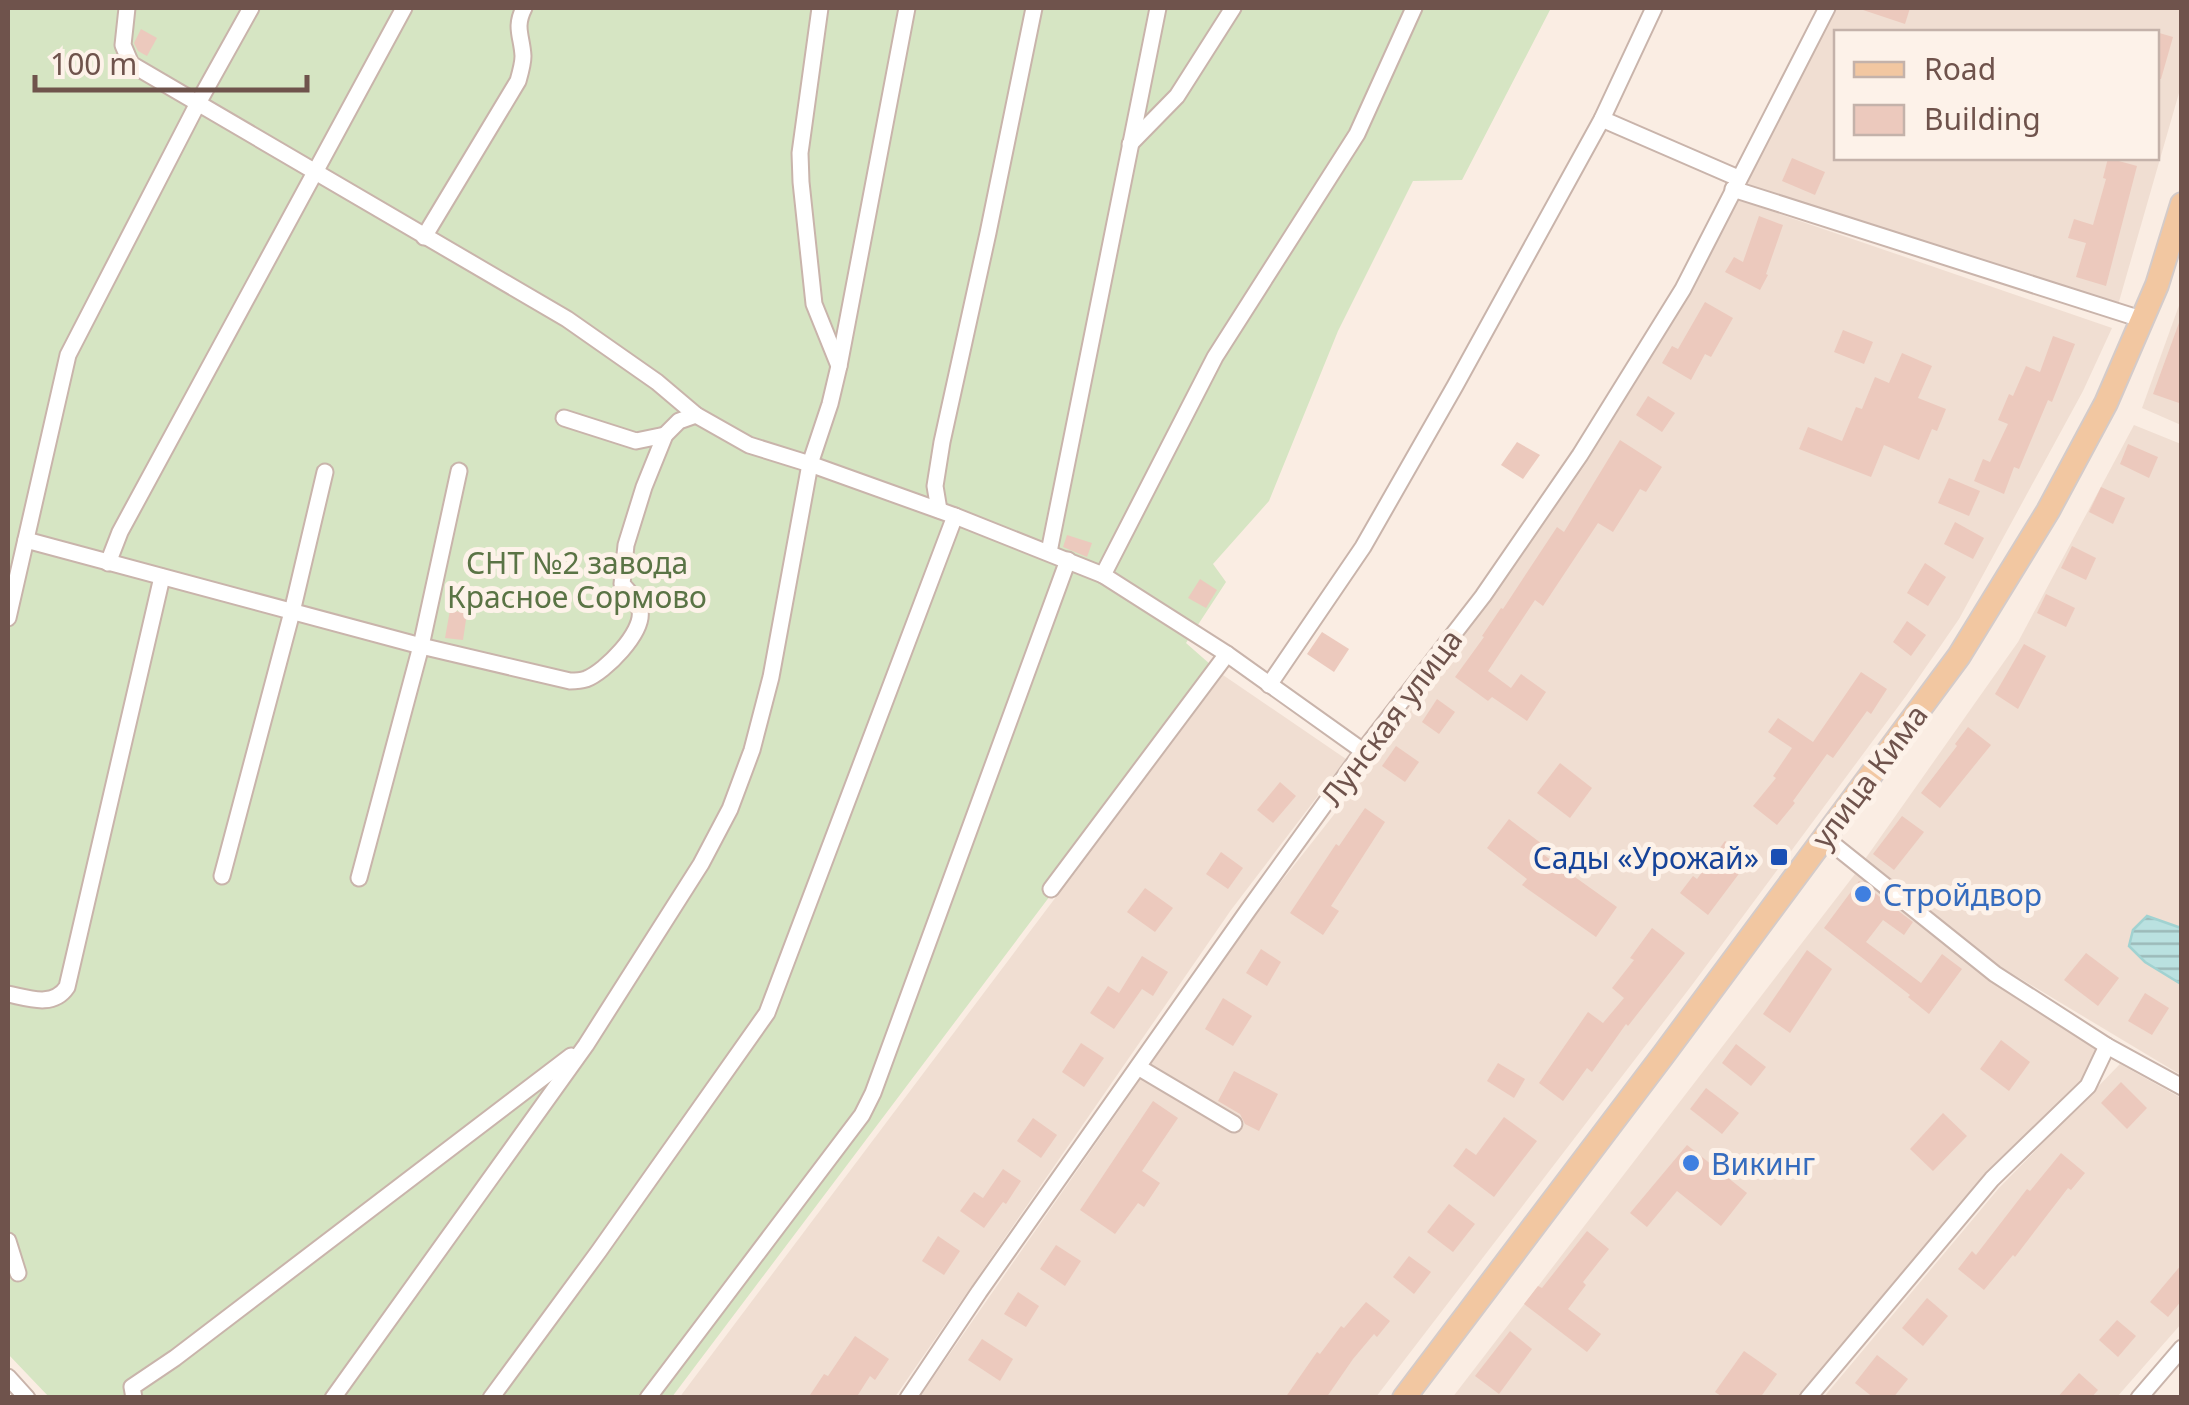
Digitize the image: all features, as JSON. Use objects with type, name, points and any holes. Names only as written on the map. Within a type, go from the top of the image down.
[{"type":"main road","name":"улица Кима","points":[[1404,1398],[1959,656],[2048,511],[2106,403],[2144,320],[2182,204]]},
{"type":"street","points":[[126,8],[123,45],[131,64],[566,320],[657,382],[696,415],[749,445],[947,513],[1102,575],[1228,654],[1364,751]]},
{"type":"street","points":[[8,618],[68,355],[250,8]]},
{"type":"street","points":[[108,562],[120,532],[404,8]]},
{"type":"street","points":[[424,237],[518,81],[524,59],[518,20],[524,8]]},
{"type":"street","points":[[820,8],[800,153],[801,182],[814,304],[839,366]]},
{"type":"street","points":[[332,1398],[586,1045],[702,864],[735,794],[752,750],[771,677],[810,464],[839,366],[907,8]]},
{"type":"street","points":[[491,1398],[767,1013],[947,513],[935,486],[942,442],[1034,8]]},
{"type":"street","points":[[1049,552],[1158,8]]},
{"type":"street","points":[[1130,144],[1178,96],[1234,8]]},
{"type":"street","points":[[1102,575],[1215,357],[1357,134],[1414,8]]},
{"type":"street","points":[[1269,685],[1363,547],[1455,386],[1602,119],[1654,8]]},
{"type":"street","name":"Лунская улица","points":[[908,1398],[1138,1067],[1364,751],[1484,596],[1580,456],[1683,289],[1826,8]]},
{"type":"street","points":[[1602,119],[1736,184],[2144,320]]},
{"type":"street","points":[[26,540],[421,646],[570,681],[585,680],[622,651],[639,624],[638,606],[622,584],[626,545],[665,435],[678,421],[696,415]]},
{"type":"street","points":[[564,418],[636,441],[665,435]]},
{"type":"street","points":[[222,876],[325,472]]},
{"type":"street","points":[[360,878],[421,646],[460,472]]},
{"type":"street","points":[[648,1398],[868,1104],[1068,560]]},
{"type":"street","points":[[8,994],[48,1001],[61,997],[66,988],[162,577]]},
{"type":"street","points":[[1052,889],[1228,654]]},
{"type":"street","points":[[1824,837],[1995,974],[2107,1046],[2182,1087]]},
{"type":"street","points":[[134,1398],[132,1387],[142,1379],[191,1346],[586,1045]]},
{"type":"street","points":[[1808,1398],[1992,1179],[2088,1086],[2107,1046]]},
{"type":"street","points":[[1138,1067],[1234,1124]]},
{"type":"street","points":[[8,1241],[18,1273]]},
{"type":"street","points":[[2139,1398],[2182,1348]]},
{"type":"street","points":[[8,1376],[27,1398]]},
{"type":"shaded area","points":[[1836,8],[2181,8],[2181,86],[2118,305],[1743,184]]},
{"type":"shaded area","points":[[1736,199],[2112,328],[2083,391],[1959,619],[1692,985],[1376,1397],[919,1398],[1254,916],[1362,779],[1585,465],[1690,294]]},
{"type":"shaded area","points":[[2181,300],[2181,425],[2142,408]]},
{"type":"shaded area","points":[[2134,425],[2181,444],[2181,1075],[2001,967],[1863,862],[2018,642]]},
{"type":"shaded area","points":[[1223,675],[1346,759],[1231,910],[895,1397],[679,1398]]},
{"type":"shaded area","points":[[1855,874],[1995,982],[2097,1048],[2082,1080],[1991,1169],[1798,1397],[1452,1398]]},
{"type":"shaded area","points":[[2120,1064],[2181,1098],[2181,1324],[2117,1397],[1823,1398],[1999,1188]]},
{"type":"green space","name":"СНТ №2 завода Красное Сормово","points":[[8,8],[1551,8],[1462,180],[1413,181],[1338,331],[1269,501],[1213,564],[1226,582],[1186,643],[1219,672],[672,1397],[49,1397],[8,1354]]},
{"type":"water","points":[[2147,916],[2181,928],[2181,984],[2145,962],[2129,946],[2133,930]]},
{"type":"building","points":[[1863,8],[1910,8],[1905,24]]},
{"type":"building","points":[[141,29],[157,38],[147,56],[134,43]]},
{"type":"building","points":[[2159,33],[2173,37],[2159,79]]},
{"type":"building","points":[[1792,158],[1825,172],[1815,195],[1782,181]]},
{"type":"building","points":[[2108,160],[2137,166],[2106,286],[2076,277],[2086,243],[2068,238],[2074,219],[2093,225],[2106,179],[2103,178]]},
{"type":"building","points":[[1759,216],[1783,225],[1760,290],[1725,272],[1734,257],[1743,262]]},
{"type":"building","points":[[1705,302],[1733,318],[1711,357],[1705,354],[1691,380],[1662,363],[1672,346],[1678,349]]},
{"type":"building","points":[[2182,320],[2182,404],[2153,394]]},
{"type":"building","points":[[1843,330],[1873,342],[1864,364],[1834,352]]},
{"type":"building","points":[[2053,336],[2075,344],[2052,402],[2048,400],[2004,494],[1974,481],[1983,459],[1990,462],[2008,424],[1998,420],[2009,394],[2013,396],[2026,366],[2040,372]]},
{"type":"building","points":[[1902,353],[1932,366],[1918,398],[1946,409],[1937,431],[1932,429],[1919,460],[1884,445],[1871,477],[1799,449],[1808,427],[1842,441],[1856,407],[1862,409],[1875,377],[1889,383]]},
{"type":"building","points":[[1648,396],[1675,413],[1662,432],[1636,415]]},
{"type":"building","points":[[1620,440],[1662,467],[1646,492],[1640,489],[1613,532],[1598,523],[1543,606],[1535,600],[1488,671],[1511,688],[1521,674],[1546,692],[1527,721],[1492,697],[1488,701],[1455,677],[1557,527],[1564,532]]},
{"type":"building","points":[[1517,442],[1540,455],[1523,479],[1501,465]]},
{"type":"building","points":[[2128,444],[2158,457],[2149,478],[2120,464]]},
{"type":"building","points":[[1949,478],[1980,491],[1969,516],[1938,503]]},
{"type":"building","points":[[2101,487],[2125,498],[2113,524],[2089,512]]},
{"type":"building","points":[[1955,522],[1984,538],[1973,559],[1944,544]]},
{"type":"building","points":[[1067,535],[1092,543],[1087,557],[1063,547]]},
{"type":"building","points":[[2072,546],[2096,558],[2086,580],[2061,568]]},
{"type":"building","points":[[1925,563],[1946,577],[1928,606],[1907,593]]},
{"type":"building","points":[[1200,579],[1217,590],[1206,608],[1188,598]]},
{"type":"building","points":[[2046,594],[2075,608],[2066,627],[2037,613]]},
{"type":"building","points":[[450,610],[467,613],[463,640],[445,638]]},
{"type":"building","points":[[1907,621],[1926,635],[1911,656],[1893,642]]},
{"type":"building","points":[[1322,632],[1349,649],[1334,672],[1307,654]]},
{"type":"building","points":[[2024,644],[2046,656],[2018,709],[1995,694]]},
{"type":"building","points":[[1861,672],[1887,689],[1833,758],[1827,754],[1777,825],[1753,806],[1776,778],[1773,776],[1792,748],[1768,732],[1778,718],[1813,742]]},
{"type":"building","points":[[1437,699],[1455,712],[1439,734],[1422,722]]},
{"type":"building","points":[[1968,727],[1991,745],[1940,808],[1921,793]]},
{"type":"building","points":[[1396,746],[1419,762],[1405,782],[1382,766]]},
{"type":"building","points":[[1560,763],[1592,788],[1570,818],[1537,793]]},
{"type":"building","points":[[1280,782],[1296,796],[1273,823],[1257,810]]},
{"type":"building","points":[[1365,808],[1385,822],[1331,906],[1339,911],[1323,935],[1290,913]]},
{"type":"building","points":[[1902,816],[1924,832],[1894,870],[1873,854]]},
{"type":"building","points":[[1509,819],[1542,844],[1537,850],[1617,907],[1596,937],[1522,885],[1527,879],[1487,848]]},
{"type":"building","points":[[1725,841],[1750,859],[1708,915],[1680,893],[1693,876],[1697,879]]},
{"type":"building","points":[[1221,852],[1243,868],[1228,889],[1206,874]]},
{"type":"building","points":[[1859,881],[1913,922],[1904,935],[1883,920],[1866,942],[1921,983],[1942,954],[1962,969],[1929,1014],[1824,928]]},
{"type":"building","points":[[1145,888],[1173,908],[1155,932],[1127,912]]},
{"type":"building","points":[[1652,928],[1685,953],[1592,1072],[1587,1068],[1563,1101],[1539,1083],[1588,1012],[1603,1023],[1624,998],[1612,988]]},
{"type":"building","points":[[1261,949],[1281,962],[1267,986],[1246,973]]},
{"type":"building","points":[[1807,950],[1832,969],[1790,1033],[1763,1014]]},
{"type":"building","points":[[2086,953],[2119,978],[2098,1006],[2064,980]]},
{"type":"building","points":[[1142,956],[1168,972],[1153,996],[1142,989],[1114,1029],[1090,1013],[1108,986],[1119,993]]},
{"type":"building","points":[[2145,993],[2169,1008],[2152,1035],[2128,1021]]},
{"type":"building","points":[[1223,998],[1252,1016],[1233,1046],[1205,1029]]},
{"type":"building","points":[[2001,1040],[2030,1062],[2009,1091],[1980,1069]]},
{"type":"building","points":[[1081,1043],[1104,1058],[1084,1087],[1062,1072]]},
{"type":"building","points":[[1736,1044],[1766,1067],[1751,1086],[1722,1063]]},
{"type":"building","points":[[1498,1063],[1525,1079],[1514,1098],[1487,1081]]},
{"type":"building","points":[[1234,1071],[1278,1094],[1259,1131],[1218,1101]]},
{"type":"building","points":[[2121,1082],[2147,1108],[2127,1129],[2101,1103]]},
{"type":"building","points":[[1706,1088],[1739,1113],[1722,1134],[1690,1109]]},
{"type":"building","points":[[1153,1101],[1178,1118],[1142,1171],[1160,1183],[1144,1207],[1138,1203],[1115,1234],[1080,1210]]},
{"type":"building","points":[[1943,1113],[1967,1136],[1933,1171],[1910,1149]]},
{"type":"building","points":[[1504,1117],[1537,1141],[1494,1197],[1453,1166],[1466,1148],[1476,1155]]},
{"type":"building","points":[[1033,1118],[1057,1135],[1041,1158],[1017,1141]]},
{"type":"building","points":[[1687,1145],[1747,1193],[1721,1226],[1677,1191],[1647,1227],[1630,1213]]},
{"type":"building","points":[[2061,1153],[2085,1173],[2071,1190],[2068,1188],[1984,1290],[1958,1269],[1972,1251],[1976,1255],[2027,1189],[2030,1191]]},
{"type":"building","points":[[1003,1169],[1021,1181],[984,1228],[960,1211],[974,1192],[983,1198]]},
{"type":"building","points":[[1449,1204],[1475,1224],[1453,1252],[1427,1232]]},
{"type":"building","points":[[1587,1231],[1609,1249],[1568,1309],[1601,1334],[1587,1352],[1524,1304],[1538,1286],[1542,1288]]},
{"type":"building","points":[[938,1236],[960,1251],[944,1275],[922,1261]]},
{"type":"building","points":[[1056,1245],[1081,1261],[1065,1286],[1040,1269]]},
{"type":"building","points":[[1409,1256],[1431,1272],[1414,1294],[1393,1277]]},
{"type":"building","points":[[2182,1264],[2182,1300],[2168,1317],[2150,1302]]},
{"type":"building","points":[[1018,1292],[1039,1306],[1026,1327],[1004,1314]]},
{"type":"building","points":[[1927,1298],[1948,1316],[1923,1346],[1902,1328]]},
{"type":"building","points":[[1366,1302],[1390,1321],[1353,1359],[1326,1398],[1285,1398],[1317,1352],[1320,1354]]},
{"type":"building","points":[[2117,1320],[2136,1336],[2118,1357],[2099,1340]]},
{"type":"building","points":[[1510,1331],[1532,1349],[1499,1394],[1475,1376]]},
{"type":"building","points":[[855,1336],[889,1359],[875,1380],[870,1376],[856,1398],[808,1398],[824,1374],[828,1376]]},
{"type":"building","points":[[982,1339],[1013,1359],[1000,1381],[968,1360]]},
{"type":"building","points":[[1744,1351],[1777,1374],[1760,1398],[1724,1398],[1715,1392]]},
{"type":"building","points":[[1877,1355],[1908,1379],[1893,1398],[1874,1398],[1855,1383]]},
{"type":"building","points":[[2079,1373],[2098,1390],[2091,1398],[2057,1398]]},
{"type":"place","name":"Сады «Урожай»","points":[[1779,857]]},
{"type":"place","name":"Стройдвор","points":[[1863,894]]},
{"type":"place","name":"Викинг","points":[[1691,1163]]}]
